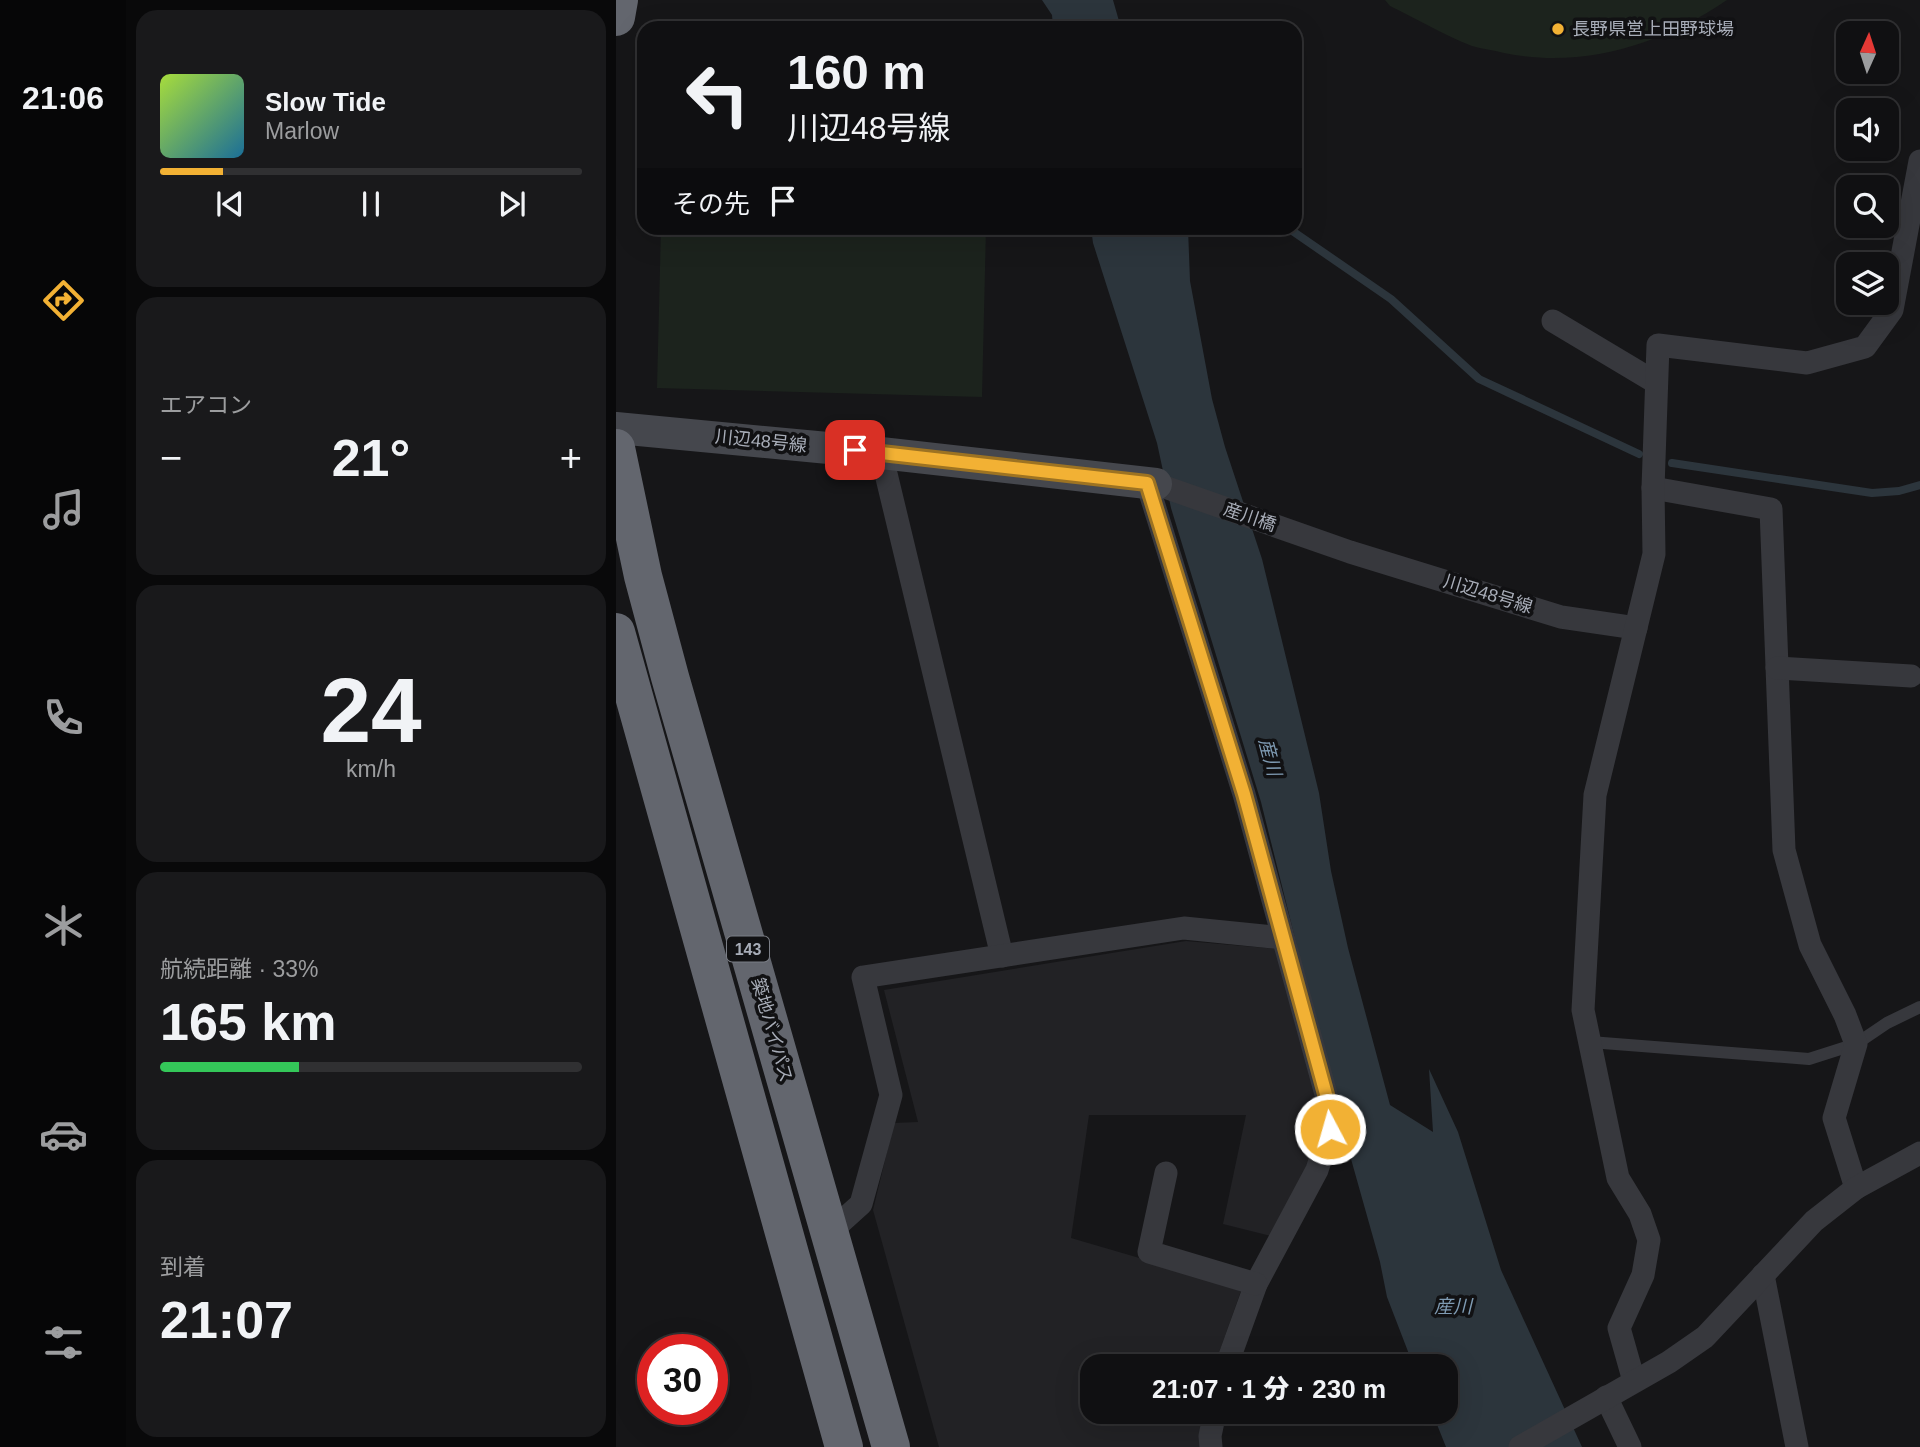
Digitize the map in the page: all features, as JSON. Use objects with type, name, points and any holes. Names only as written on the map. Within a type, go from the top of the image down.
[{"type":"highway","points":[[616,17],[619,0]]},
{"type":"highway","name":"築地バイパス","points":[[616,449],[643,576],[670,677],[891,1447]]},
{"type":"highway","name":"143","points":[[616,632],[844,1447]]},
{"type":"street","points":[[1634,1381],[1619,1328],[1643,1275],[1648,1240],[1640,1214],[1618,1178],[1583,1010],[1595,795],[1654,554],[1653,488],[1658,345],[1807,363],[1865,347],[1892,310],[1920,161]]},
{"type":"street","points":[[1553,321],[1656,382]]},
{"type":"street","name":"川辺48号線","points":[[616,428],[881,453],[1152,483]]},
{"type":"street","points":[[881,453],[1003,956]]},
{"type":"street","points":[[1152,483],[1244,794],[1327,1098],[1330,1129],[1317,1170],[1256,1284],[1231,1354]]},
{"type":"street","name":"産川橋","points":[[1152,483],[1343,550]]},
{"type":"street","points":[[1653,488],[1771,509],[1784,850],[1810,945],[1845,1015],[1856,1044],[1834,1118],[1856,1188]]},
{"type":"street","name":"川辺48号線","points":[[1343,550],[1561,617],[1636,628]]},
{"type":"street","points":[[1777,668],[1911,676]]},
{"type":"street","points":[[830,1232],[861,1204],[891,1095],[863,977],[1184,928],[1283,938]]},
{"type":"street","points":[[1520,1447],[1669,1362],[1705,1337],[1814,1220],[1856,1188],[1920,1153]]},
{"type":"street","points":[[1166,1173],[1149,1252],[1256,1284]]},
{"type":"street","points":[[1763,1275],[1797,1447]]},
{"type":"street","points":[[1601,1401],[1630,1447]]},
{"type":"street","points":[[1211,1447],[1212,1424]]},
{"type":"lane","points":[[1590,1042],[1810,1059],[1856,1044],[1887,1023],[1920,1007]]},
{"type":"shaded area","name":"長野県営上田野球場","points":[[1385,0],[1727,0],[1702,16],[1648,41],[1592,55],[1563,58],[1534,57],[1472,46],[1390,6]]},
{"type":"shaded area","points":[[661,235],[986,235],[982,397],[657,388]]},
{"type":"shaded area","points":[[1186,941],[1278,949],[1319,1103],[1319,1126],[1310,1168],[1271,1236],[1223,1224],[1246,1115],[1089,1115],[1071,1238],[1242,1288],[1219,1354],[1080,1354],[1080,1424],[1203,1424],[1200,1447],[939,1447],[873,1210],[894,1123],[918,1122],[884,990]]},
{"type":"water","points":[[1042,0],[1113,0],[1119,21],[1052,21],[1052,15]]},
{"type":"water","name":"産川","points":[[1092,235],[1188,235],[1190,281],[1212,399],[1262,559],[1319,793],[1331,871],[1348,948],[1390,1105],[1433,1132],[1429,1069],[1458,1132],[1501,1270],[1582,1447],[1446,1447],[1437,1424],[1458,1424],[1458,1354],[1409,1354],[1387,1297],[1261,802],[1171,508],[1157,443]]},
{"type":"waterway","points":[[1298,235],[1391,299],[1479,379],[1639,454]]},
{"type":"waterway","points":[[1672,463],[1872,493],[1899,491],[1920,485]]},
{"type":"place","name":"長野県営上田野球場","points":[[1558,29]]},
{"type":"route","points":[[855,450],[1147,483],[1244,794],[1327,1098],[1330,1129]]}]
